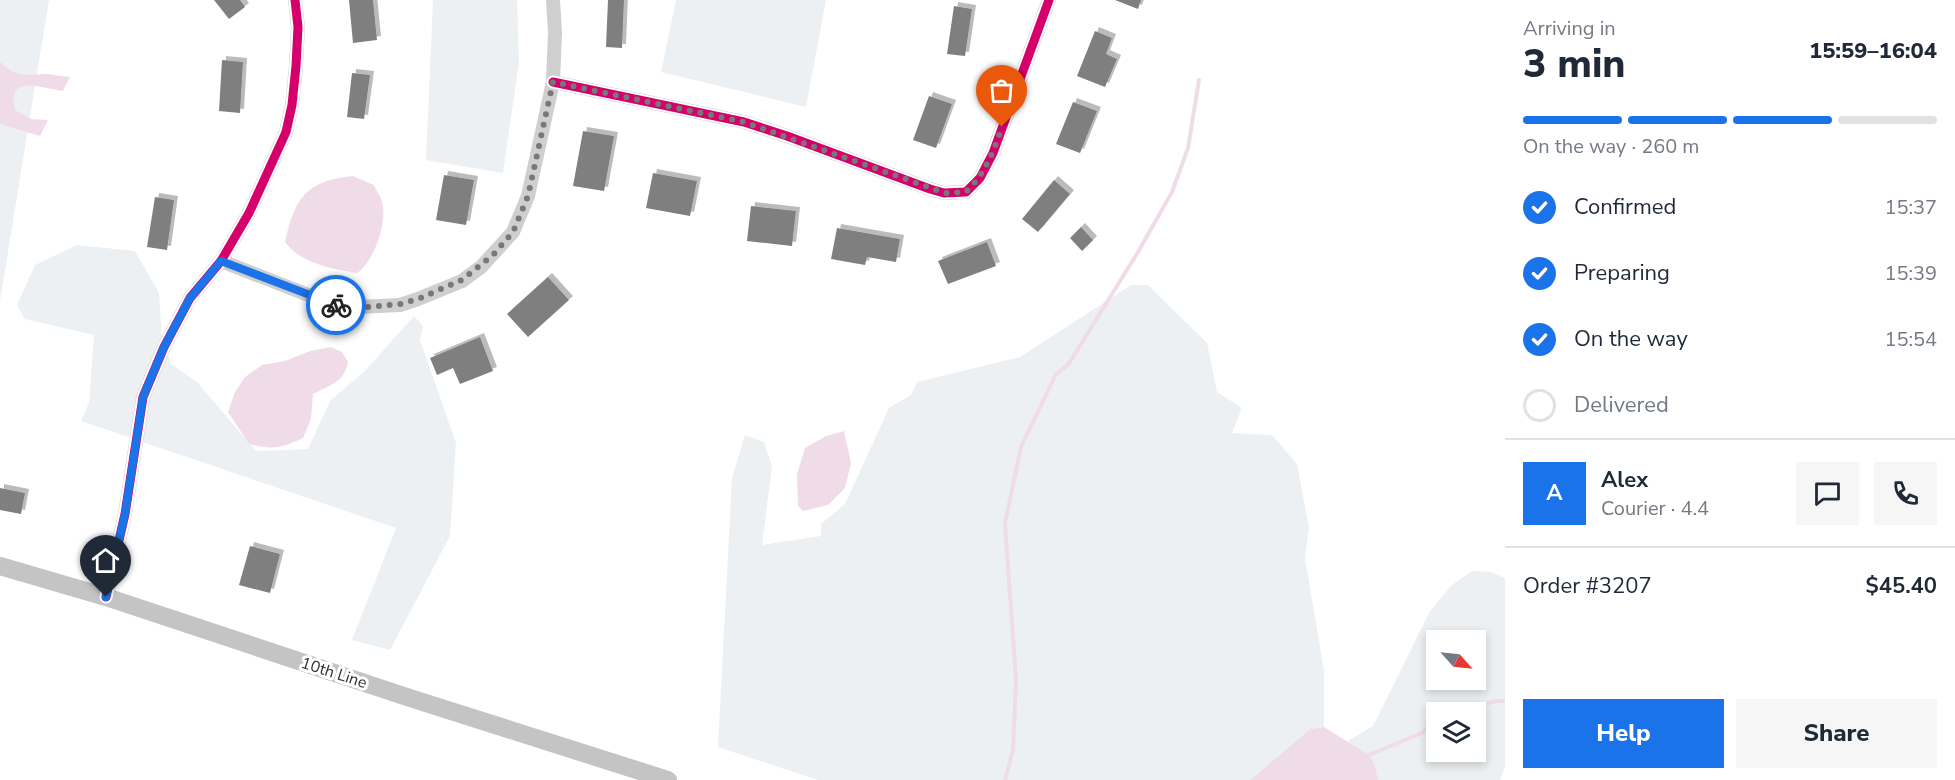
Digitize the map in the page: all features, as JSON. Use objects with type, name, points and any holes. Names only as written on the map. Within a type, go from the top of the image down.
[{"type":"main road","name":"10th Line","points":[[0,566],[106,597],[410,698],[668,780]]},
{"type":"street","points":[[106,597],[125,514],[143,397],[164,347],[190,298],[221,261],[249,213],[286,132],[292,105],[296,66],[298,27],[295,0]]},
{"type":"street","points":[[221,261],[334,305],[358,308],[400,304],[418,299],[462,280],[481,267],[513,232],[528,196],[553,82],[555,32],[553,0]]},
{"type":"street","points":[[553,82],[721,116],[787,136],[930,189],[945,193],[966,192],[980,178],[993,153],[1049,0]]},
{"type":"shaded area","points":[[0,0],[49,0],[0,301]]},
{"type":"shaded area","points":[[433,0],[517,0],[519,62],[503,173],[426,160]]},
{"type":"shaded area","points":[[676,0],[826,0],[806,107],[661,72]]},
{"type":"shaded area","points":[[0,62],[11,71],[24,75],[46,74],[70,77],[63,91],[27,85],[16,91],[15,110],[31,119],[48,120],[40,136],[0,124]]},
{"type":"shaded area","points":[[353,176],[374,185],[382,202],[383,215],[380,234],[373,253],[357,273],[317,264],[299,255],[285,242],[293,213],[305,194],[324,182]]},
{"type":"shaded area","points":[[77,245],[135,251],[159,293],[162,337],[171,364],[197,382],[256,451],[308,449],[330,401],[365,371],[414,316],[423,326],[420,340],[456,443],[450,536],[390,650],[352,640],[396,528],[81,421],[89,403],[94,335],[25,319],[17,305],[35,265]]},
{"type":"shaded area","points":[[1131,285],[1148,285],[1207,343],[1217,392],[1242,408],[1232,433],[1272,435],[1297,464],[1309,528],[1305,558],[1324,671],[1324,727],[1310,729],[1250,780],[818,780],[718,747],[732,478],[745,435],[764,442],[772,466],[762,545],[821,536],[821,524],[845,504],[889,408],[911,395],[917,382],[1020,357]]},
{"type":"shaded area","points":[[331,347],[342,352],[348,362],[346,369],[335,383],[313,394],[311,419],[303,438],[277,447],[249,444],[228,412],[235,392],[245,377],[262,365],[285,361],[310,351]]},
{"type":"shaded area","points":[[844,431],[851,463],[845,488],[828,505],[803,511],[798,506],[797,474],[805,448],[826,436]]},
{"type":"shaded area","points":[[1472,571],[1490,572],[1505,578],[1505,767],[1500,780],[1378,780],[1375,765],[1348,741],[1373,726],[1430,611],[1452,585]]},
{"type":"shaded area","points":[[1324,727],[1369,755],[1375,765],[1378,780],[1250,780],[1310,729]]},
{"type":"building","points":[[214,0],[240,0],[245,7],[229,19]]},
{"type":"building","points":[[349,0],[373,0],[377,40],[353,43]]},
{"type":"building","points":[[608,0],[624,0],[622,48],[606,47]]},
{"type":"building","points":[[1115,0],[1141,0],[1138,9]]},
{"type":"building","points":[[954,6],[972,9],[965,56],[947,54]]},
{"type":"building","points":[[1095,31],[1112,38],[1106,54],[1117,59],[1105,87],[1077,76]]},
{"type":"building","points":[[222,60],[243,62],[240,113],[219,111]]},
{"type":"building","points":[[352,73],[370,75],[364,119],[347,117]]},
{"type":"building","points":[[929,96],[952,104],[936,148],[913,140]]},
{"type":"building","points":[[1073,102],[1097,111],[1080,153],[1056,144]]},
{"type":"building","points":[[583,131],[614,136],[604,191],[573,186]]},
{"type":"building","points":[[653,173],[697,181],[690,216],[646,208]]},
{"type":"building","points":[[444,175],[474,180],[466,225],[436,220]]},
{"type":"building","points":[[1054,180],[1070,194],[1038,232],[1022,219]]},
{"type":"building","points":[[155,197],[174,200],[167,250],[147,247]]},
{"type":"building","points":[[751,206],[796,211],[792,246],[747,241]]},
{"type":"building","points":[[1081,227],[1093,240],[1082,251],[1070,238]]},
{"type":"building","points":[[837,228],[900,239],[896,262],[867,257],[865,265],[831,259]]},
{"type":"building","points":[[987,242],[996,266],[948,284],[938,261]]},
{"type":"building","points":[[548,277],[569,300],[528,337],[507,314]]},
{"type":"building","points":[[480,337],[493,371],[460,384],[453,368],[437,375],[430,358]]},
{"type":"building","points":[[0,488],[25,493],[21,514],[0,510]]},
{"type":"building","points":[[250,546],[280,554],[270,593],[239,585]]},
{"type":"waterway","points":[[1005,780],[1013,750],[1016,680],[1005,523],[1021,447],[1056,374],[1068,365],[1172,192],[1188,148],[1199,80]]},
{"type":"waterway","points":[[1486,704],[1505,701]]},
{"type":"waterway","points":[[1369,755],[1422,733],[1426,729]]},
{"type":"cycle path","points":[[106,597],[125,514],[143,397],[164,347],[190,298],[221,261],[249,213],[286,132],[292,105],[296,66],[298,27],[295,0]]},
{"type":"cycle path","points":[[553,82],[744,122],[930,189],[944,193],[966,192],[980,178],[993,153],[1049,0]]},
{"type":"way so far","points":[[336,305],[358,308],[400,304],[418,299],[462,280],[481,267],[493,255],[513,232],[528,196],[553,82],[744,122],[945,193],[966,192],[980,178],[993,153],[1002,127]]},
{"type":"route","points":[[106,597],[125,514],[143,397],[164,347],[190,298],[221,261],[336,305]]}]
